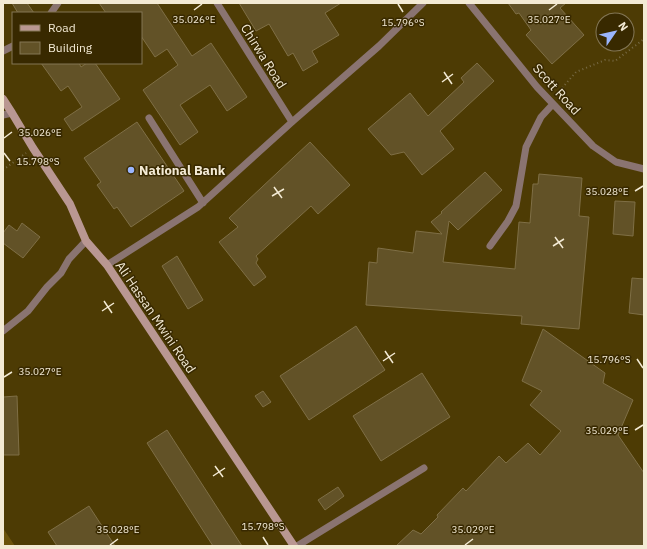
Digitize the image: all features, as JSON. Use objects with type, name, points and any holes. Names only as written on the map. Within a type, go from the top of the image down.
[{"type":"main road","name":"Ali Hassan Mwini Road","points":[[3,99],[70,204],[86,241],[107,265],[295,546]]},
{"type":"lane","points":[[52,12],[58,3]]},
{"type":"lane","name":"Chirwa Road","points":[[217,3],[292,122]]},
{"type":"lane","points":[[107,265],[203,203],[379,46],[423,3]]},
{"type":"lane","name":"Scott Road","points":[[469,3],[537,87],[593,146],[616,162],[644,169]]},
{"type":"lane","points":[[3,51],[12,46]]},
{"type":"lane","points":[[490,246],[508,221],[516,206],[526,147],[541,117],[552,102]]},
{"type":"lane","points":[[3,115],[12,113]]},
{"type":"lane","points":[[149,118],[203,203]]},
{"type":"lane","points":[[3,331],[28,311],[47,287],[61,273],[69,259],[86,241]]},
{"type":"lane","points":[[295,546],[424,468]]},
{"type":"path","points":[[552,102],[576,72],[605,60],[615,61],[644,39]]},
{"type":"path","points":[[3,170],[33,148]]},
{"type":"shaded area","points":[[3,3],[644,3],[644,546],[3,546]]},
{"type":"shaded area","points":[[3,528],[15,546],[3,546]]},
{"type":"building","points":[[12,3],[27,3],[33,12],[17,12]]},
{"type":"building","points":[[99,3],[157,3],[192,56],[211,43],[247,97],[227,111],[210,85],[180,105],[198,132],[180,145],[143,90],[178,65],[167,49],[155,57],[142,38],[142,12],[105,12]]},
{"type":"building","points":[[239,3],[341,3],[325,13],[339,35],[312,51],[318,62],[303,71],[293,53],[288,56],[269,24],[256,31]]},
{"type":"building","points":[[508,3],[566,3],[560,8],[584,35],[552,64],[526,35],[531,30],[519,13],[516,14]]},
{"type":"building","points":[[477,63],[494,81],[440,131],[454,149],[422,175],[404,152],[391,155],[368,129],[410,93],[428,116],[464,82],[461,78]]},
{"type":"building","points":[[42,64],[80,64],[81,67],[86,64],[96,64],[120,99],[72,131],[64,119],[82,107],[68,86],[61,91]]},
{"type":"building","name":"National Bank","points":[[137,122],[184,191],[131,227],[117,207],[114,209],[97,185],[101,182],[84,158]]},
{"type":"building","points":[[310,142],[350,185],[318,214],[311,206],[256,256],[258,259],[256,263],[266,277],[254,286],[219,242],[238,227],[229,218]]},
{"type":"building","points":[[485,172],[502,190],[458,230],[449,221],[443,262],[515,269],[519,222],[530,223],[533,184],[538,184],[539,174],[582,178],[579,216],[589,217],[579,329],[521,324],[522,316],[366,305],[369,262],[377,263],[378,248],[413,253],[416,231],[442,234],[431,222]]},
{"type":"building","points":[[615,201],[635,202],[633,236],[613,234]]},
{"type":"building","points":[[22,223],[40,237],[23,258],[3,243],[3,233],[9,225],[17,231]]},
{"type":"building","points":[[177,256],[203,300],[188,309],[162,266]]},
{"type":"building","points":[[632,278],[644,279],[644,315],[629,313]]},
{"type":"building","points":[[356,326],[385,370],[309,420],[280,376]]},
{"type":"building","points":[[543,329],[605,373],[603,383],[633,400],[618,435],[644,473],[644,546],[396,546],[413,530],[421,534],[463,488],[466,491],[499,456],[506,463],[528,443],[540,455],[561,431],[530,405],[542,391],[522,381]]},
{"type":"building","points":[[422,373],[450,417],[381,461],[353,416]]},
{"type":"building","points":[[263,391],[271,402],[263,407],[255,396]]},
{"type":"building","points":[[17,396],[19,455],[3,455],[3,397]]},
{"type":"building","points":[[167,430],[242,546],[213,546],[147,443]]},
{"type":"building","points":[[338,487],[344,496],[325,510],[318,500]]},
{"type":"building","points":[[89,506],[115,546],[57,546],[48,532]]},
{"type":"place","name":"National Bank","points":[[131,170]]}]
